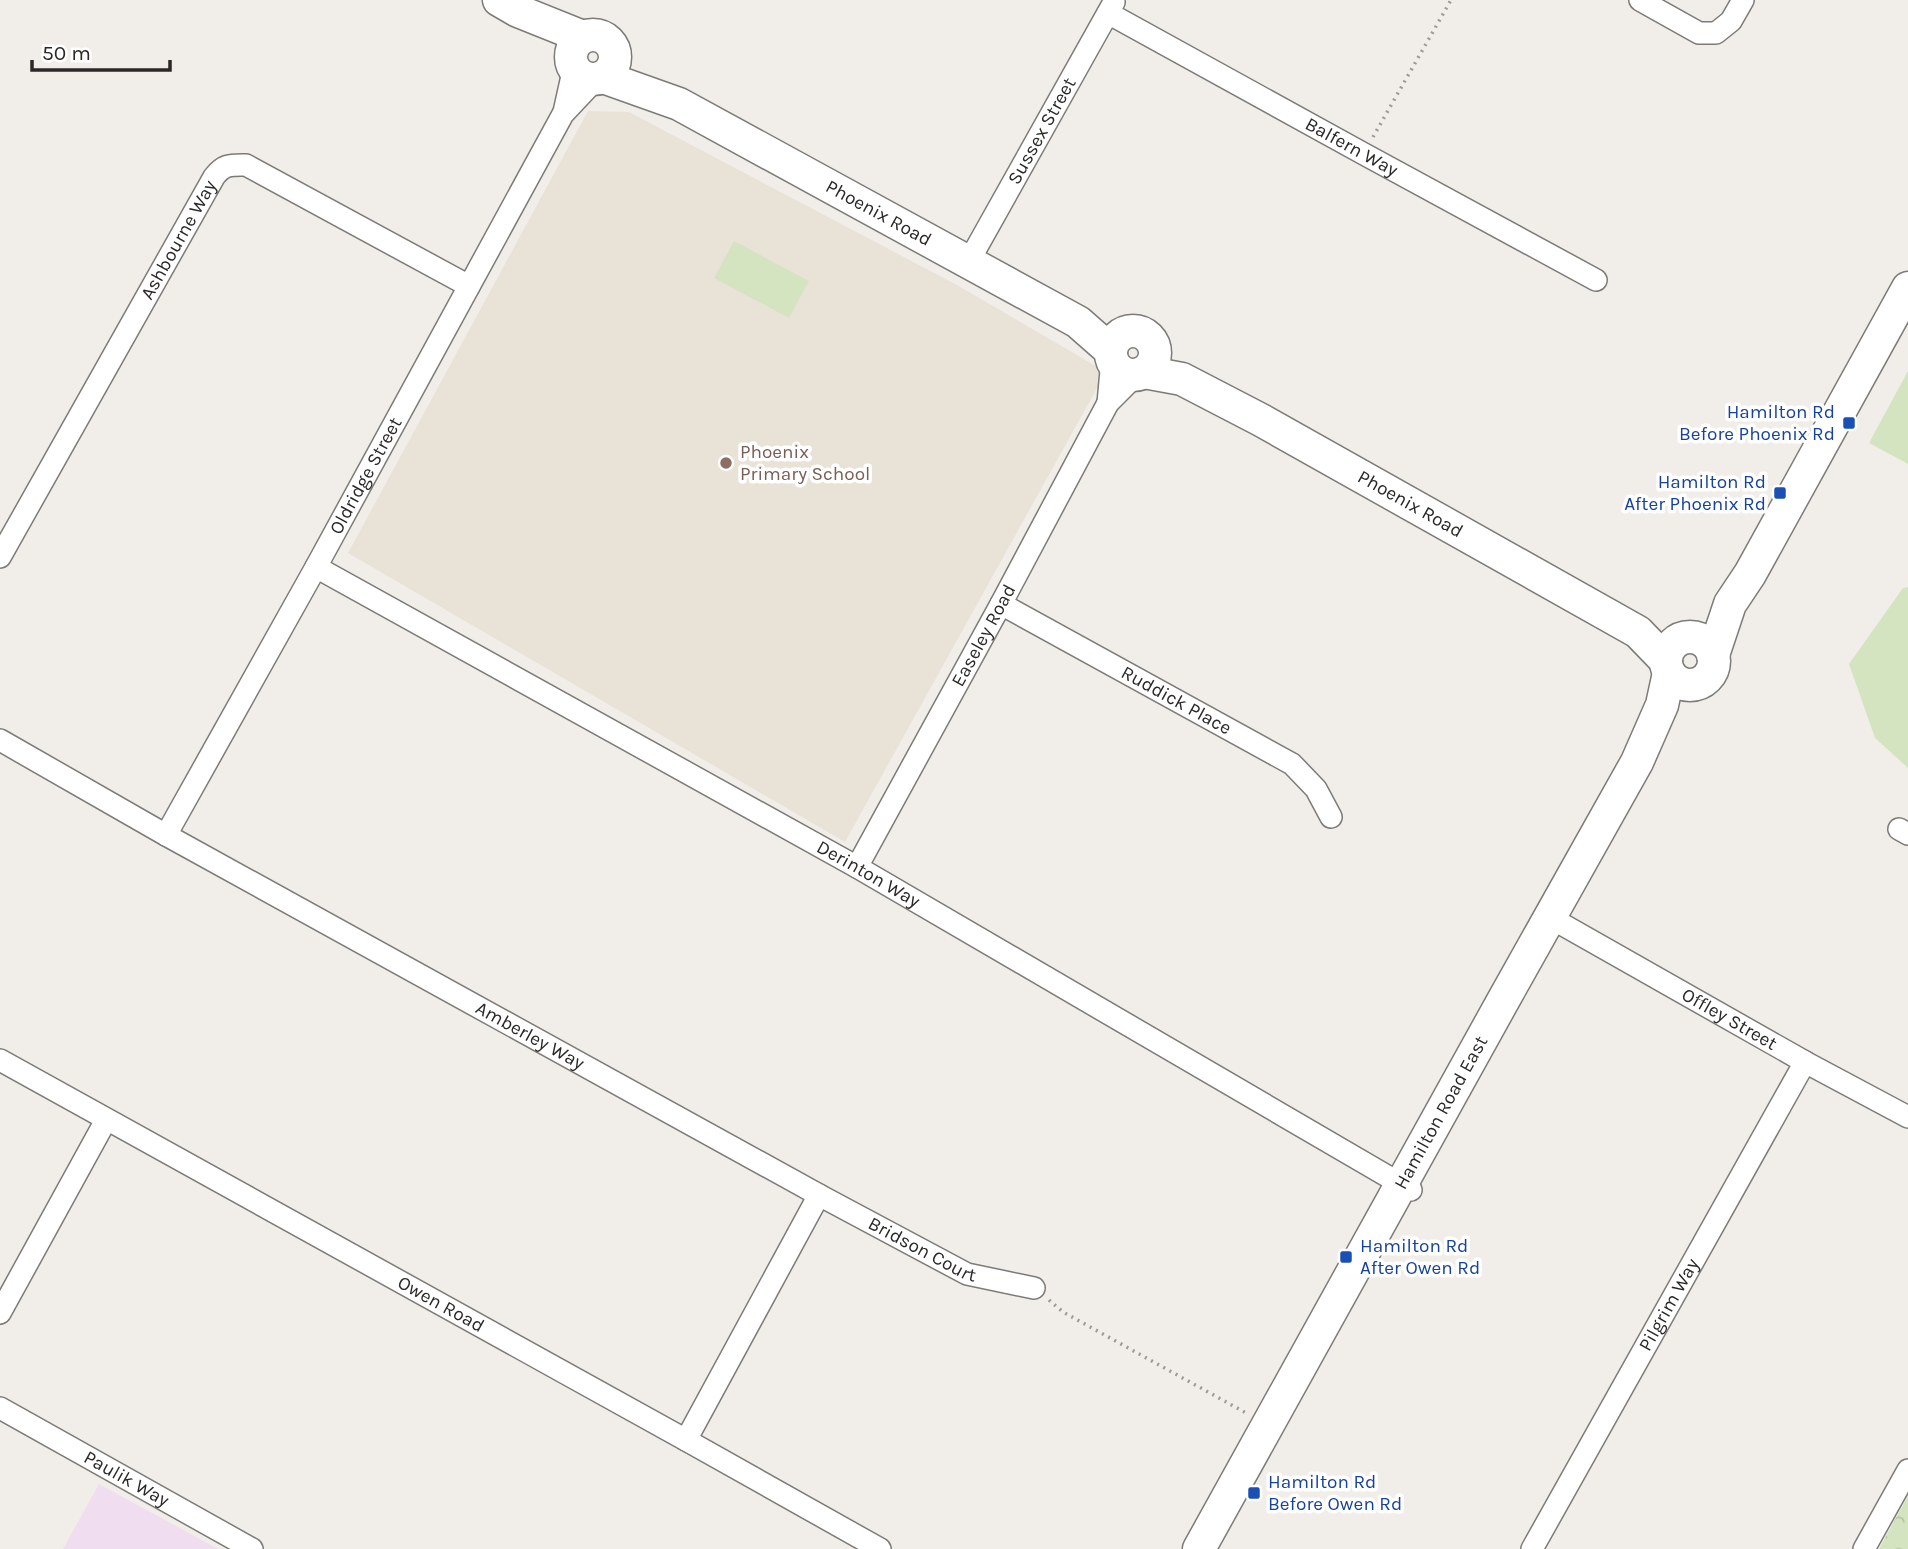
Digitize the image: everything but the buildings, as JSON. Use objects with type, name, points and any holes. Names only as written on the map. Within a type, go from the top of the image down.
[{"type":"main road","name":"Phoenix Road","points":[[508,5],[590,61],[679,104],[969,261],[1078,322],[1131,356],[1182,379],[1261,421],[1638,632],[1677,659],[1699,639],[1713,655],[1730,604]]},
{"type":"main road","points":[[1677,659],[1730,604],[1750,573],[1908,288]]},
{"type":"main road","name":"Hamilton Road East","points":[[1215,1549],[1407,1188],[1497,1011],[1556,921],[1656,753],[1677,659]]},
{"type":"main road","name":"Hamilton Road East","points":[[1199,1549],[1407,1188]]},
{"type":"street","points":[[1640,0],[1699,33],[1716,33],[1731,21],[1743,0]]},
{"type":"street","name":"Balfern Way","points":[[1111,6],[1364,154],[1596,280]]},
{"type":"street","name":"Sussex Street","points":[[969,261],[1111,6]]},
{"type":"street","name":"Oldridge Street","points":[[166,835],[316,567],[590,61]]},
{"type":"street","name":"Ashbourne Way","points":[[0,557],[221,168],[246,165],[469,286]]},
{"type":"street","name":"Easeley Road","points":[[857,867],[1001,604],[1131,356]]},
{"type":"street","name":"Derinton Way","points":[[316,567],[857,867],[1407,1188]]},
{"type":"street","name":"Ruddick Place","points":[[1001,604],[1292,764],[1316,789],[1331,817]]},
{"type":"street","name":"Amberley Way","points":[[1,743],[819,1195]]},
{"type":"street","name":"Offley Street","points":[[1556,921],[1908,1117]]},
{"type":"street","name":"Owen Road","points":[[0,1060],[880,1549]]},
{"type":"street","name":"Pilgrim Way","points":[[1532,1549],[1805,1062]]},
{"type":"street","points":[[0,1313],[106,1119]]},
{"type":"street","points":[[686,1440],[819,1195]]},
{"type":"street","name":"Bridson Court","points":[[819,1195],[967,1274],[1034,1288]]},
{"type":"street","name":"Paulik Way","points":[[0,1408],[252,1549]]},
{"type":"street","points":[[1864,1549],[1908,1471]]},
{"type":"path","points":[[1364,154],[1451,0]]},
{"type":"path","points":[[1034,1288],[1063,1312],[1248,1414]]},
{"type":"shaded area","name":"Phoenix Primary School","points":[[588,111],[629,112],[957,285],[1106,372],[845,842],[348,553]]},
{"type":"shaded area","points":[[99,1484],[218,1549],[63,1549]]},
{"type":"green space","points":[[734,241],[809,281],[789,318],[714,278]]},
{"type":"green space","points":[[1908,371],[1908,464],[1869,443]]},
{"type":"green space","points":[[1908,587],[1908,768],[1875,738],[1849,664],[1903,588]]},
{"type":"green space","points":[[1908,1496],[1908,1549],[1879,1549]]},
{"type":"place","name":"Hamilton Rd Before Phoenix Rd","points":[[1849,423]]},
{"type":"place","name":"Phoenix Primary School","points":[[726,463]]},
{"type":"place","name":"Hamilton Rd After Phoenix Rd","points":[[1780,493]]},
{"type":"place","name":"Hamilton Rd After Owen Rd","points":[[1346,1257]]},
{"type":"place","name":"Hamilton Rd Before Owen Rd","points":[[1254,1493]]}]
